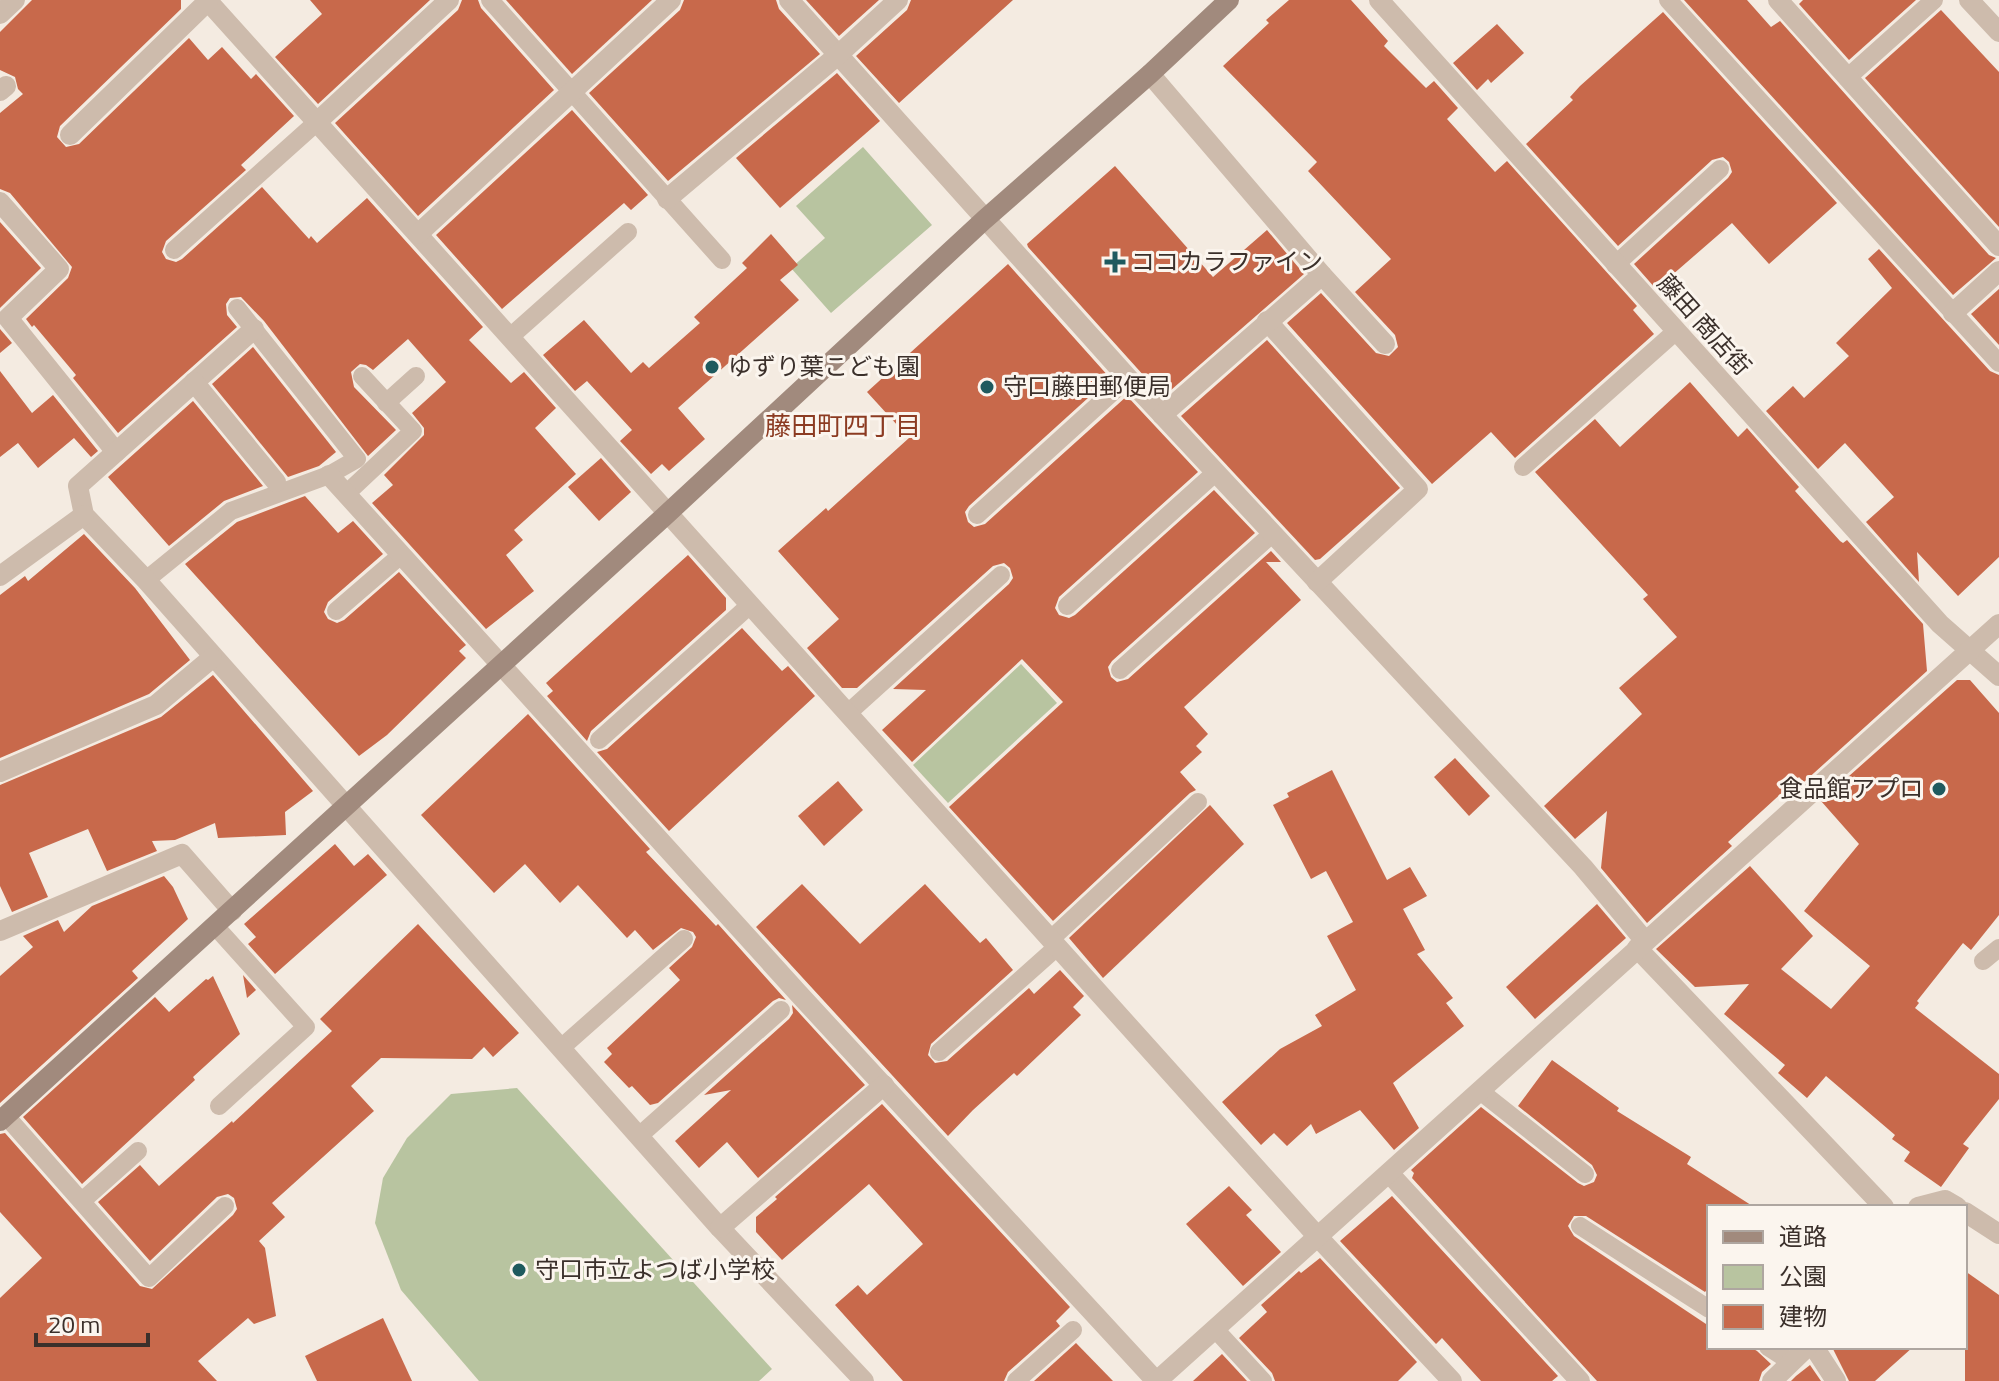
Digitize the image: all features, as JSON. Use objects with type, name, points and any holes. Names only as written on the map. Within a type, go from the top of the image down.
[{"type":"street","points":[[0,14],[15,0]]},
{"type":"street","points":[[70,135],[208,0],[1318,1237],[1452,1381]]},
{"type":"street","points":[[317,122],[449,0]]},
{"type":"street","points":[[418,234],[671,0]]},
{"type":"street","points":[[789,0],[1215,473],[1583,867],[1641,944],[1882,1205]]},
{"type":"street","points":[[667,199],[838,55],[898,0]]},
{"type":"street","points":[[3,1119],[668,513],[984,220],[1229,0]]},
{"type":"street","name":"藤田 商店街","points":[[1379,0],[1940,624],[1999,676]]},
{"type":"street","points":[[1778,0],[1999,246]]},
{"type":"street","points":[[1969,0],[1999,32]]},
{"type":"street","points":[[1150,74],[1385,344]]},
{"type":"street","points":[[0,202],[59,269],[8,318],[116,452]]},
{"type":"street","points":[[1953,313],[1999,271]]},
{"type":"street","points":[[1162,415],[1322,275]]},
{"type":"street","points":[[1267,321],[1418,489],[1317,582]]},
{"type":"street","points":[[254,329],[78,486],[84,515],[146,580],[720,1228],[864,1381]]},
{"type":"street","points":[[194,382],[280,487]]},
{"type":"street","points":[[329,475],[884,1085],[1160,1380],[1999,624]]},
{"type":"street","points":[[0,576],[84,515]]},
{"type":"street","points":[[0,772],[156,705],[212,658]]},
{"type":"street","points":[[0,931],[182,854],[232,911]]},
{"type":"street","points":[[720,1228],[884,1085]]},
{"type":"street","points":[[1389,1173],[1580,1381]]},
{"type":"street","points":[[1926,1205],[1945,1200],[1954,1205]]},
{"type":"street","points":[[1967,1213],[1999,1234]]},
{"type":"street","points":[[1772,1381],[1805,1349]]},
{"type":"street","points":[[1815,1349],[1836,1381]]},
{"type":"lane","points":[[490,0],[722,260]]},
{"type":"lane","points":[[1668,0],[1999,363]]},
{"type":"lane","points":[[1847,78],[1934,0]]},
{"type":"lane","points":[[174,250],[317,122]]},
{"type":"lane","points":[[1615,265],[1720,169]]},
{"type":"lane","points":[[510,337],[628,232]]},
{"type":"lane","points":[[146,580],[231,511],[280,487],[329,475],[357,459],[237,308]]},
{"type":"lane","points":[[1523,467],[1675,332]]},
{"type":"lane","points":[[346,494],[413,431],[362,376]]},
{"type":"lane","points":[[386,403],[416,376]]},
{"type":"lane","points":[[977,515],[1128,378]]},
{"type":"lane","points":[[1067,606],[1215,473]]},
{"type":"lane","points":[[1120,670],[1272,534]]},
{"type":"lane","points":[[336,611],[401,555]]},
{"type":"lane","points":[[848,713],[1001,575]]},
{"type":"lane","points":[[599,740],[750,605]]},
{"type":"lane","points":[[939,1052],[1198,802]]},
{"type":"lane","points":[[215,926],[306,1027],[219,1106]]},
{"type":"lane","points":[[561,1048],[684,939]]},
{"type":"lane","points":[[1983,961],[1999,948]]},
{"type":"lane","points":[[639,1136],[781,1010]]},
{"type":"lane","points":[[1480,1091],[1585,1174]]},
{"type":"lane","points":[[3,1119],[82,1201],[149,1278],[225,1206]]},
{"type":"lane","points":[[82,1201],[138,1151]]},
{"type":"lane","points":[[1580,1226],[1707,1308]]},
{"type":"lane","points":[[1215,1329],[1263,1381]]},
{"type":"lane","points":[[1016,1381],[1073,1330]]},
{"type":"lane","points":[[1771,1349],[1791,1362]]},
{"type":"green space","points":[[863,147],[932,225],[831,313],[791,268],[825,238],[796,206]]},
{"type":"green space","points":[[1021,664],[1057,703],[948,803],[913,765]]},
{"type":"green space","points":[[517,1088],[772,1369],[759,1381],[479,1381],[401,1290],[375,1223],[383,1178],[407,1138],[451,1094]]},
{"type":"building","points":[[32,0],[181,0],[181,9],[60,126],[57,137],[66,147],[79,144],[189,38],[208,60],[222,47],[251,79],[256,74],[294,116],[241,165],[246,170],[166,241],[162,252],[166,259],[176,262],[182,259],[262,187],[309,239],[311,236],[317,243],[367,198],[483,327],[469,340],[511,383],[524,372],[556,408],[535,428],[576,474],[514,530],[523,540],[506,555],[534,591],[486,629],[372,503],[393,485],[384,475],[424,435],[424,428],[412,413],[446,382],[408,339],[373,370],[360,364],[351,372],[354,387],[396,430],[368,456],[264,321],[241,297],[230,298],[226,304],[227,315],[237,327],[118,433],[73,378],[76,375],[26,319],[68,278],[72,267],[10,193],[0,189],[0,113],[23,94],[15,77],[0,70],[0,32]]},
{"type":"building","points":[[310,0],[430,0],[318,104],[275,57],[322,14]]},
{"type":"building","points":[[462,0],[478,0],[481,8],[554,90],[418,216],[335,123],[458,10]]},
{"type":"building","points":[[506,0],[652,0],[572,74]]},
{"type":"building","points":[[684,0],[776,0],[779,9],[820,54],[668,181],[589,93],[680,10]]},
{"type":"building","points":[[806,0],[879,0],[839,36]]},
{"type":"building","points":[[911,0],[1013,0],[899,103],[856,56],[907,10]]},
{"type":"building","points":[[1289,0],[1351,0],[1388,41],[1384,46],[1426,88],[1434,81],[1458,108],[1447,119],[1495,172],[1507,161],[1637,306],[1633,310],[1654,334],[1515,458],[1491,432],[1432,484],[1287,323],[1321,293],[1376,353],[1389,356],[1398,347],[1395,335],[1355,292],[1391,259],[1308,171],[1317,162],[1223,66]]},
{"type":"building","points":[[1684,0],[1747,0],[1771,27],[1780,21],[1989,255],[1996,258],[1953,295]]},
{"type":"building","points":[[1803,0],[1916,0],[1849,60],[1799,4]]},
{"type":"building","points":[[1941,10],[1999,72],[1999,227],[1865,78]]},
{"type":"building","points":[[1663,12],[1837,203],[1769,264],[1732,223],[1656,289],[1634,264],[1728,178],[1732,172],[1729,162],[1723,157],[1712,160],[1618,246],[1526,144],[1573,100],[1570,97],[1580,86]]},
{"type":"building","points":[[1497,24],[1524,53],[1491,83],[1488,79],[1477,90],[1453,63]]},
{"type":"building","points":[[837,73],[880,121],[780,208],[736,158]]},
{"type":"building","points":[[572,110],[648,195],[631,210],[624,203],[502,309],[436,235]]},
{"type":"building","points":[[1115,166],[1213,277],[1267,230],[1304,274],[1163,397],[1027,244]]},
{"type":"building","points":[[0,222],[41,268],[0,308]]},
{"type":"building","points":[[771,234],[798,265],[780,280],[799,300],[678,408],[705,439],[669,471],[662,464],[651,474],[620,441],[632,430],[587,381],[575,391],[543,355],[584,320],[631,373],[643,362],[649,368],[700,323],[694,317],[747,268],[742,263]]},
{"type":"building","points":[[1879,249],[1990,371],[1999,375],[1999,557],[1958,596],[1917,552],[1919,582],[1866,522],[1894,497],[1845,443],[1818,469],[1766,411],[1793,386],[1804,398],[1849,356],[1836,343],[1892,288],[1868,259]]},
{"type":"building","points":[[1008,264],[1110,378],[969,506],[965,512],[968,522],[974,527],[985,524],[1127,396],[1198,472],[1059,597],[1055,608],[1059,615],[1069,618],[1075,615],[1214,490],[1255,533],[1112,661],[1108,667],[1111,677],[1117,682],[1128,679],[1271,551],[1281,562],[1266,562],[1301,600],[1184,707],[1208,734],[1196,746],[1202,752],[1180,772],[1196,790],[1053,921],[949,807],[1063,702],[1022,659],[912,762],[882,730],[926,690],[893,689],[1009,584],[1013,578],[1010,568],[1004,563],[993,566],[857,688],[842,688],[807,648],[839,619],[778,551],[909,438],[867,392]]},
{"type":"building","points":[[1999,289],[1999,345],[1971,314]]},
{"type":"building","points":[[0,329],[12,343],[0,353]]},
{"type":"building","points":[[1267,340],[1400,488],[1320,559],[1315,560],[1181,416]]},
{"type":"building","points":[[253,347],[336,452],[319,466],[288,477],[212,384]]},
{"type":"building","points":[[0,371],[32,413],[53,395],[98,451],[91,457],[74,438],[38,468],[18,443],[0,457]]},
{"type":"building","points":[[1690,382],[1738,437],[1747,428],[1799,487],[1795,491],[1840,541],[1843,543],[1847,540],[1923,624],[1927,671],[1804,782],[1799,777],[1728,842],[1732,846],[1647,923],[1601,868],[1607,811],[1575,839],[1544,806],[1642,714],[1619,688],[1677,637],[1643,599],[1648,595],[1535,472],[1595,419],[1620,447]]},
{"type":"building","points":[[193,401],[263,486],[224,501],[169,546],[108,477]]},
{"type":"building","points":[[601,458],[631,492],[599,521],[568,487]]},
{"type":"building","points":[[305,496],[338,533],[353,521],[383,554],[328,602],[324,612],[328,619],[337,623],[344,620],[399,572],[466,645],[459,651],[466,658],[387,735],[359,756],[185,564],[237,522]]},
{"type":"building","points":[[84,534],[135,588],[190,660],[149,694],[0,758],[0,595],[25,576],[28,581]]},
{"type":"building","points":[[688,555],[726,598],[726,610],[591,731],[587,741],[547,696],[553,691],[546,683]]},
{"type":"building","points":[[742,628],[782,671],[788,666],[815,696],[669,831],[597,752],[607,749]]},
{"type":"building","points":[[213,675],[313,791],[285,812],[286,835],[218,838],[215,823],[175,840],[152,841],[157,851],[107,871],[88,829],[29,853],[48,897],[12,912],[0,886],[0,785],[161,717]]},
{"type":"building","points":[[1957,680],[1970,680],[1999,713],[1999,915],[1971,950],[1963,943],[1917,1001],[1919,1003],[1915,1008],[1999,1074],[1999,1099],[1963,1144],[1969,1148],[1941,1187],[1904,1161],[1910,1152],[1892,1139],[1895,1135],[1826,1076],[1807,1098],[1778,1073],[1785,1065],[1724,1014],[1749,984],[1695,987],[1656,949],[1750,866],[1813,936],[1781,969],[1831,1009],[1870,966],[1804,911],[1859,844],[1821,801]]},
{"type":"building","points":[[528,714],[650,849],[646,852],[716,926],[718,924],[786,1000],[779,998],[773,1001],[658,1103],[650,1105],[604,1062],[612,1054],[607,1048],[680,980],[669,968],[692,947],[696,937],[693,932],[681,928],[653,950],[635,930],[627,938],[578,885],[560,903],[525,864],[494,893],[421,815]]},
{"type":"building","points":[[1455,758],[1490,796],[1469,816],[1434,777]]},
{"type":"building","points":[[1332,770],[1387,880],[1410,867],[1427,896],[1403,909],[1425,950],[1417,954],[1453,998],[1446,1003],[1464,1026],[1393,1083],[1419,1128],[1394,1150],[1360,1110],[1316,1134],[1311,1124],[1287,1146],[1274,1133],[1261,1145],[1222,1102],[1280,1049],[1322,1026],[1315,1015],[1356,990],[1327,936],[1353,922],[1326,871],[1311,879],[1273,805],[1289,797],[1287,793]]},
{"type":"building","points":[[838,781],[863,810],[824,846],[798,816]]},
{"type":"building","points":[[1210,805],[1244,844],[1103,978],[1069,938]]},
{"type":"building","points":[[335,844],[354,866],[368,854],[387,875],[275,974],[248,944],[256,937],[244,924]]},
{"type":"building","points":[[164,876],[173,887],[188,919],[132,971],[138,978],[0,1103],[0,976],[33,947],[23,936],[58,920],[64,932],[92,906]]},
{"type":"building","points":[[802,884],[860,944],[925,884],[980,943],[986,938],[1013,970],[931,1044],[928,1055],[935,1063],[947,1061],[1029,988],[1034,994],[1060,970],[1084,996],[1073,1007],[1081,1015],[1017,1076],[1014,1073],[973,1110],[948,1136],[756,927]]},
{"type":"building","points":[[1597,904],[1626,938],[1535,1019],[1506,987]]},
{"type":"building","points":[[418,924],[519,1033],[493,1057],[484,1047],[472,1059],[381,1058],[351,1086],[374,1111],[272,1203],[285,1217],[259,1241],[265,1248],[276,1316],[254,1324],[248,1318],[198,1361],[217,1381],[0,1381],[0,1298],[42,1258],[0,1212],[0,1134],[5,1133],[140,1286],[152,1289],[233,1215],[237,1209],[234,1198],[228,1194],[217,1197],[150,1261],[98,1202],[140,1165],[159,1186],[233,1123],[332,1031],[320,1019]]},
{"type":"building","points":[[243,975],[256,990],[247,998]]},
{"type":"building","points":[[213,976],[240,1034],[82,1184],[23,1117],[155,997],[169,1012]]},
{"type":"building","points":[[792,1005],[865,1085],[758,1178],[727,1142],[699,1168],[675,1141],[731,1090],[704,1095],[789,1019],[793,1013]]},
{"type":"building","points":[[1552,1060],[1619,1108],[1617,1111],[1691,1157],[1687,1164],[1751,1205],[1707,1205],[1705,1292],[1586,1216],[1574,1216],[1568,1226],[1574,1236],[1707,1325],[1707,1349],[1757,1351],[1771,1364],[1762,1372],[1759,1381],[1597,1381],[1412,1178],[1414,1173],[1411,1170],[1481,1107],[1578,1183],[1584,1186],[1594,1182],[1597,1175],[1592,1165],[1518,1106]]},
{"type":"building","points":[[882,1104],[1070,1307],[1056,1321],[1060,1326],[1008,1372],[1004,1381],[903,1381],[835,1305],[858,1285],[867,1295],[923,1244],[869,1184],[782,1260],[756,1232],[756,1217],[777,1199],[775,1197]]},
{"type":"building","points":[[1229,1186],[1252,1210],[1246,1215],[1281,1252],[1243,1286],[1186,1224]]},
{"type":"building","points":[[1392,1196],[1558,1376],[1552,1381],[1481,1381],[1442,1338],[1436,1344],[1340,1241]]},
{"type":"building","points":[[1320,1258],[1417,1362],[1398,1381],[1275,1381],[1272,1373],[1239,1338],[1267,1312],[1261,1305],[1299,1271],[1301,1273]]},
{"type":"building","points":[[1967,1272],[1999,1295],[1999,1381],[1965,1381]]},
{"type":"building","points":[[383,1318],[412,1381],[317,1381],[305,1356]]},
{"type":"building","points":[[1076,1343],[1113,1381],[1034,1381]]},
{"type":"building","points":[[1833,1349],[1911,1349],[1875,1381],[1849,1381]]},
{"type":"building","points":[[1222,1354],[1247,1381],[1193,1381]]},
{"type":"building","points":[[1810,1365],[1821,1381],[1791,1381],[1796,1376]]},
{"type":"place","name":"ココカラファイン","points":[[1115,262]]},
{"type":"place","name":"ゆずり葉こども園","points":[[712,367]]},
{"type":"place","name":"守口藤田郵便局","points":[[987,387]]},
{"type":"place","name":"食品館アプロ","points":[[1939,789]]},
{"type":"place","name":"守口市立よつば小学校","points":[[519,1270]]},
{"type":"district","name":"藤田町四丁目","points":[[843,426]]}]
